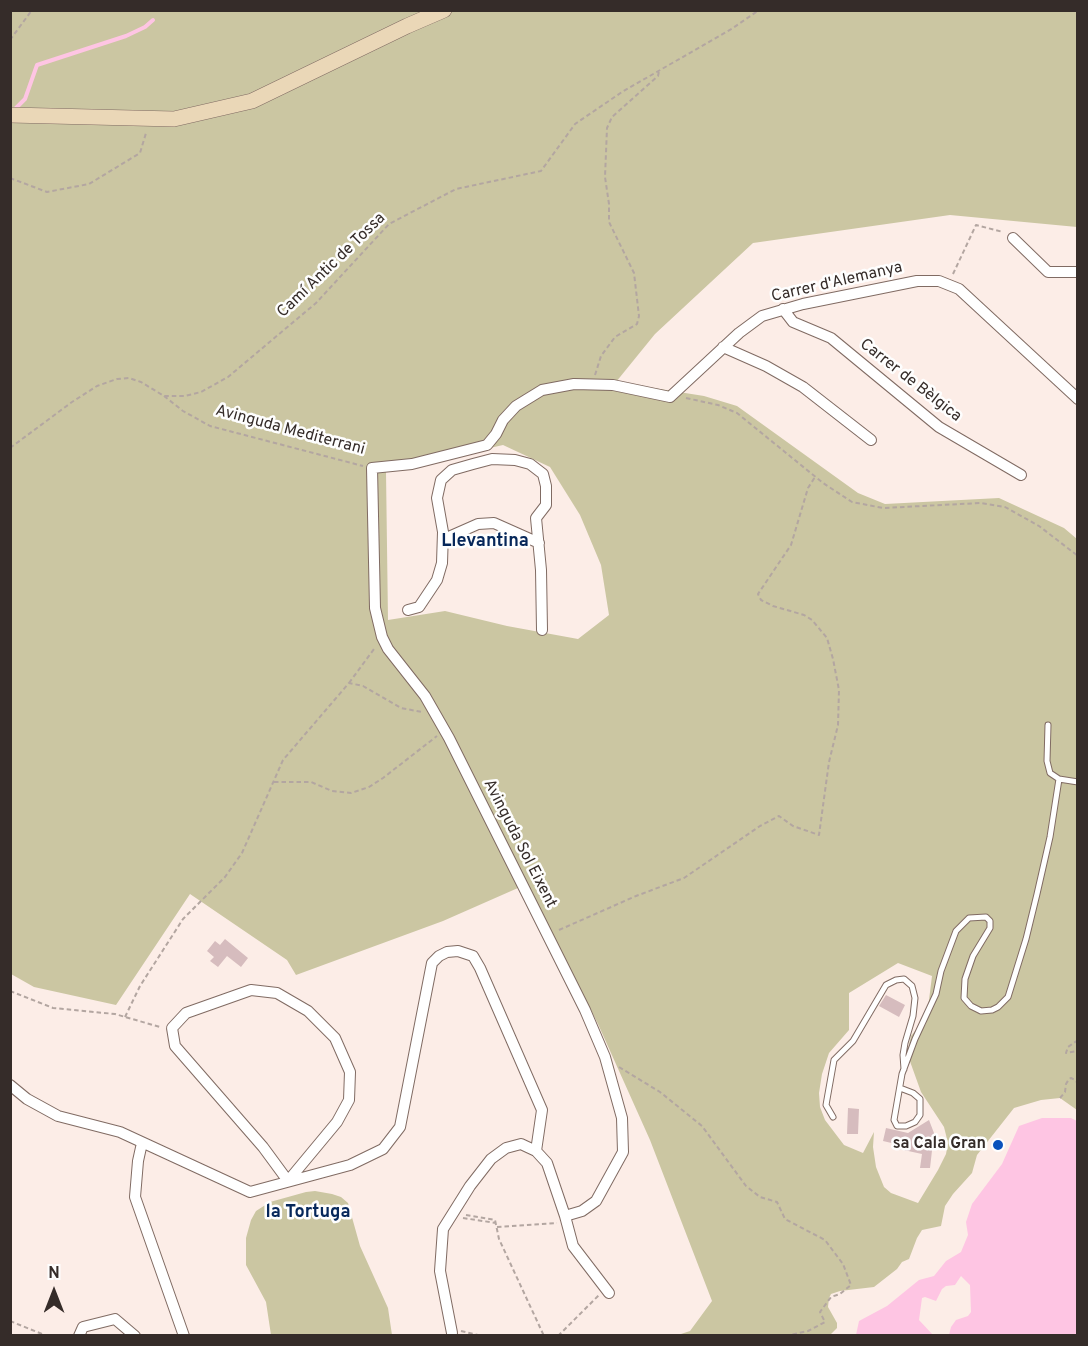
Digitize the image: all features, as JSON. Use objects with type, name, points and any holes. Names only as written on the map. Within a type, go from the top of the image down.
[{"type":"main road","points":[[10,115],[174,119],[252,101],[444,10]]},
{"type":"street","points":[[1013,238],[1048,272],[1077,272]]},
{"type":"street","name":"Carrer d'Alemanya","points":[[669,397],[723,347],[762,316],[783,309],[917,281],[939,281],[959,289],[1077,399]]},
{"type":"street","name":"Carrer de Bèlgica","points":[[783,309],[793,322],[831,338],[839,344],[939,427],[1021,475]]},
{"type":"street","points":[[723,347],[766,366],[803,387],[871,440]]},
{"type":"street","points":[[492,459],[487,445],[503,420],[516,406],[542,390],[574,384],[613,385],[669,397]]},
{"type":"street","name":"Avinguda Mediterrani","points":[[372,468],[412,464],[487,445]]},
{"type":"street","points":[[408,610],[419,607],[436,580],[442,563],[444,539],[437,498],[441,480],[452,470],[492,459],[515,460],[530,464],[543,474],[546,486],[546,505],[536,518],[542,630]]},
{"type":"street","name":"Avinguda Sol Eixent","points":[[372,468],[375,608],[384,640],[433,708],[548,935],[605,1057],[622,1118],[623,1152],[596,1201],[582,1211],[565,1216]]},
{"type":"street","points":[[444,539],[478,524],[494,523],[539,543]]},
{"type":"street","points":[[10,1085],[58,1116],[104,1127],[250,1192],[350,1165],[382,1149],[400,1126],[432,963],[447,952],[458,951],[473,956],[480,968],[543,1110],[536,1151]]},
{"type":"street","points":[[251,990],[277,993],[308,1011],[335,1038],[350,1072],[349,1100],[337,1122],[288,1181],[263,1147],[175,1046],[172,1028],[186,1013],[251,990]]},
{"type":"street","points":[[142,1143],[135,1197],[184,1335]]},
{"type":"street","points":[[452,1333],[440,1271],[443,1229],[470,1186],[491,1159],[507,1148],[521,1144],[536,1151],[547,1163],[573,1246],[607,1291]]},
{"type":"street","points":[[79,1335],[83,1327],[115,1319],[135,1335]]},
{"type":"lane","points":[[1048,725],[1047,761],[1050,772],[1059,779],[1077,782]]},
{"type":"lane","points":[[900,1088],[913,1093],[920,1099],[920,1115],[915,1122],[906,1126],[897,1126],[894,1120],[900,1088],[904,1070],[915,1039],[936,994],[941,971],[956,931],[969,918],[986,917],[990,921],[990,928],[973,957],[965,979],[964,998],[971,1006],[981,1011],[998,1007],[1008,997],[1026,939],[1047,848],[1059,779]]},
{"type":"lane","points":[[833,1117],[826,1105],[834,1060],[852,1041],[886,985],[896,980],[904,980],[912,986],[915,998],[913,1016],[904,1043],[904,1070]]},
{"type":"path","points":[[10,40],[32,10]]},
{"type":"path","name":"Camí Antic de Tossa","points":[[164,396],[184,396],[201,392],[228,377],[316,303],[390,224],[456,189],[542,171],[574,124],[759,10]]},
{"type":"path","points":[[592,384],[601,356],[615,337],[637,324],[639,316],[634,273],[609,222],[605,177],[607,128],[612,117],[658,76],[659,71]]},
{"type":"path","points":[[11,178],[47,192],[89,184],[140,153],[150,118]]},
{"type":"path","points":[[948,285],[976,225],[1011,234],[1013,238]]},
{"type":"path","points":[[10,448],[72,402],[97,386],[117,379],[129,378],[141,382],[164,396]]},
{"type":"path","name":"Avinguda Mediterrani","points":[[164,396],[183,411],[210,426],[372,468]]},
{"type":"path","points":[[669,397],[695,398],[737,412],[815,477],[852,502],[883,508],[981,503],[1005,507],[1039,526],[1077,556]]},
{"type":"path","points":[[548,935],[636,896],[684,878],[778,816],[793,826],[819,836],[828,771],[838,725],[839,690],[833,659],[827,638],[812,620],[773,606],[761,600],[758,594],[791,545],[808,488],[815,477]]},
{"type":"path","points":[[125,1017],[140,986],[183,920],[225,877],[242,853],[284,760],[384,640]]},
{"type":"path","points":[[350,683],[363,686],[401,708],[417,712],[433,708]]},
{"type":"path","points":[[274,782],[311,782],[332,791],[351,793],[369,787],[383,778],[445,731]]},
{"type":"path","points":[[10,991],[53,1008],[125,1017],[155,1026],[172,1028]]},
{"type":"path","points":[[1077,1040],[1068,1047],[1066,1053],[1077,1051]]},
{"type":"path","points":[[605,1057],[660,1092],[702,1126],[746,1186],[760,1197],[777,1202],[785,1219],[825,1240],[843,1264],[852,1285],[840,1294],[831,1297],[820,1312],[825,1322],[808,1331],[785,1335]]},
{"type":"path","points":[[1060,1098],[1071,1078],[1077,1084]]},
{"type":"path","points":[[460,1216],[495,1220],[499,1239],[544,1335]]},
{"type":"path","points":[[497,1227],[555,1223]]},
{"type":"path","points":[[558,1335],[607,1291]]},
{"type":"path","points":[[10,1321],[47,1335]]},
{"type":"path","points":[[468,1333],[482,1335]]},
{"type":"shaded area","points":[[10,11],[1077,11],[1077,227],[950,215],[753,243],[655,334],[616,382],[704,396],[737,406],[858,493],[885,504],[999,498],[1064,528],[1077,539],[1077,1110],[1060,1098],[1041,1100],[1014,1108],[977,1155],[972,1173],[945,1206],[941,1226],[922,1230],[909,1259],[902,1262],[897,1269],[874,1287],[831,1294],[828,1307],[837,1323],[837,1328],[831,1334],[678,1335],[690,1331],[712,1301],[650,1140],[598,1024],[527,884],[443,921],[296,975],[287,960],[190,894],[116,1005],[34,987],[11,974]],"holes":[[[503,445],[550,467],[580,515],[601,565],[609,615],[578,639],[507,626],[445,611],[388,620],[386,472]],[[898,963],[932,976],[926,1024],[911,1036],[907,1053],[921,1092],[944,1127],[948,1143],[946,1154],[918,1203],[891,1193],[884,1187],[876,1167],[873,1147],[874,1132],[863,1153],[844,1145],[825,1120],[820,1107],[819,1093],[822,1074],[829,1053],[849,1030],[849,993]]]},
{"type":"shaded area","points":[[1042,1118],[1071,1118],[1077,1121],[1077,1335],[949,1335],[956,1320],[968,1316],[971,1312],[970,1285],[961,1276],[955,1285],[942,1289],[936,1301],[922,1298],[919,1320],[933,1335],[856,1335],[859,1321],[887,1306],[919,1280],[934,1276],[946,1261],[961,1252],[968,1235],[966,1222],[972,1204],[1002,1164],[1019,1126]]},
{"type":"shaded area","points":[[315,1191],[341,1197],[348,1203],[360,1246],[388,1308],[392,1335],[271,1335],[266,1302],[246,1265],[246,1238],[251,1220],[256,1211],[270,1202]]},
{"type":"building","points":[[225,939],[248,958],[241,967],[227,956],[218,967],[210,961],[214,957],[207,951],[215,941],[220,945]]},
{"type":"building","points":[[886,995],[905,1005],[899,1017],[879,1006]]},
{"type":"building","points":[[848,1108],[859,1109],[858,1134],[847,1134]]},
{"type":"building","points":[[929,1120],[934,1133],[930,1168],[920,1168],[922,1154],[899,1149],[900,1145],[883,1141],[886,1128],[908,1133]]},
{"type":"waterway","points":[[15,109],[25,99],[37,65],[126,36],[145,27],[153,20]]},
{"type":"place","name":"sa Cala Gran","points":[[998,1145]]},
{"type":"district","name":"Llevantina","points":[[485,542]]},
{"type":"district","name":"la Tortuga","points":[[308,1213]]}]
